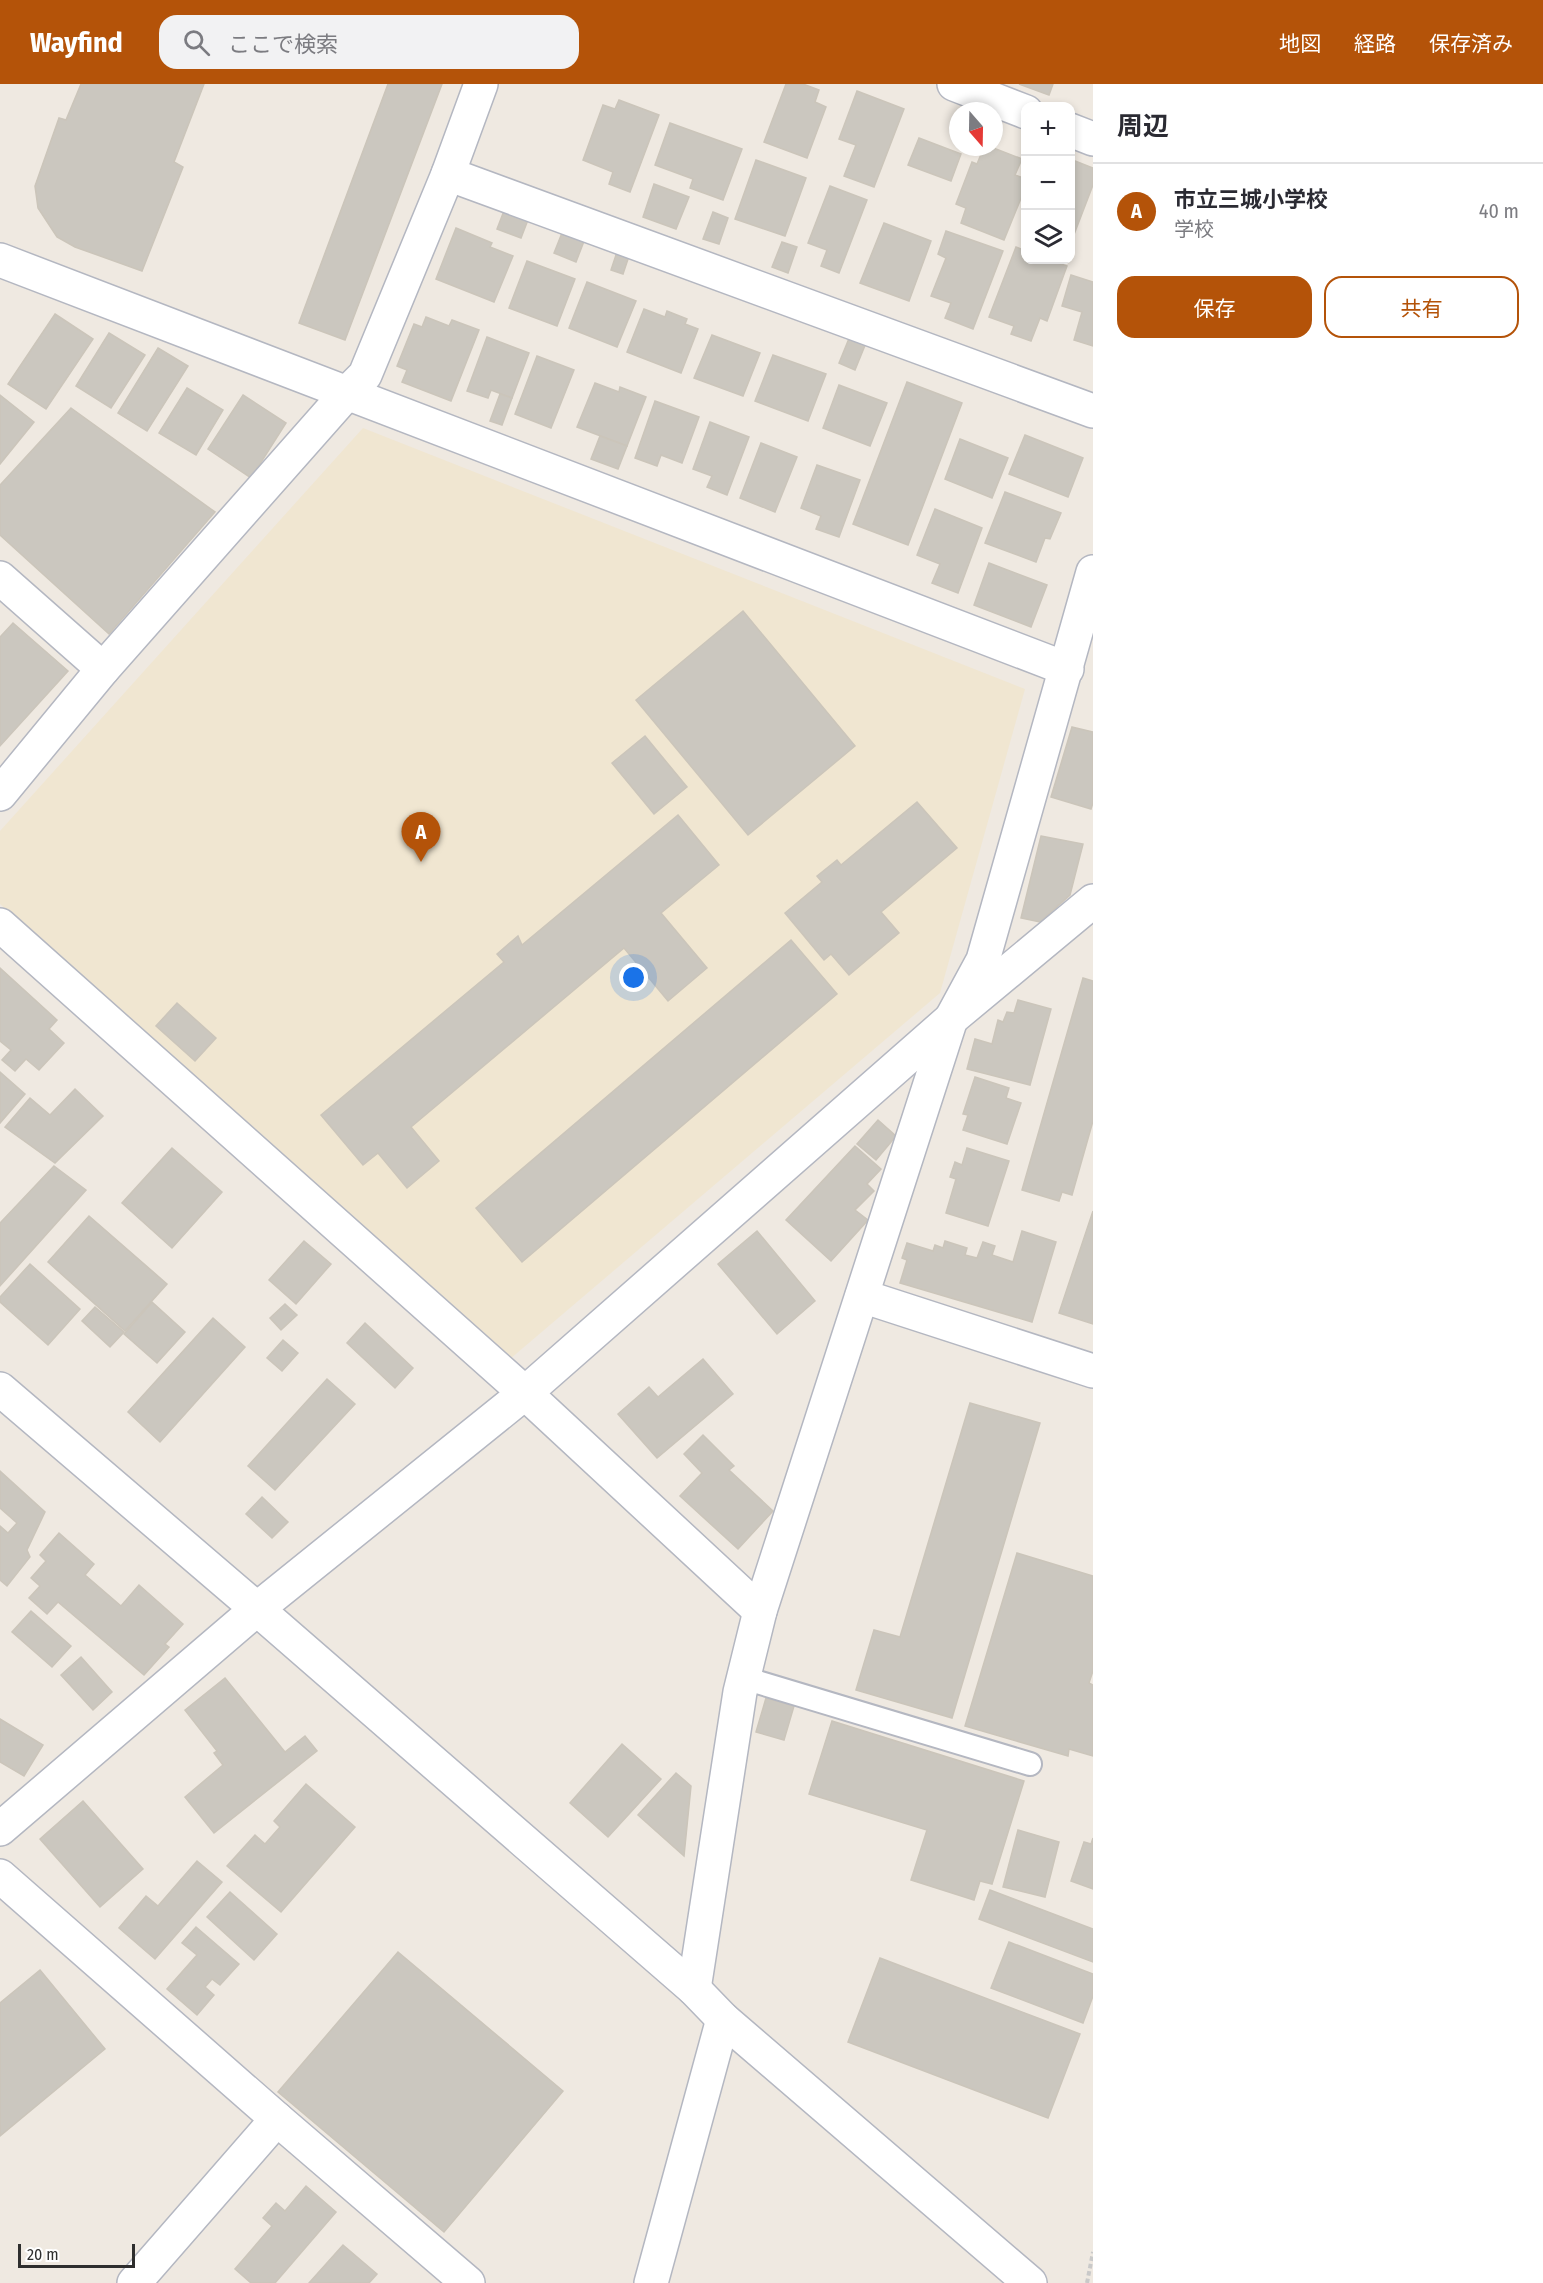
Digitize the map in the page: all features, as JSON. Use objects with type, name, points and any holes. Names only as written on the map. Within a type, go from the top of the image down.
[{"type":"street","points":[[0,794],[103,669],[365,375],[448,174],[481,84]]},
{"type":"street","points":[[954,84],[1021,110]]},
{"type":"street","points":[[1075,132],[1093,139]]},
{"type":"street","points":[[448,174],[1093,411]]},
{"type":"street","points":[[0,260],[1066,669]]},
{"type":"street","points":[[694,1989],[744,1678],[760,1611],[951,1019],[983,960],[1093,572]]},
{"type":"street","points":[[0,578],[103,669]]},
{"type":"street","points":[[0,1829],[257,1609],[525,1393],[951,1019],[1093,901]]},
{"type":"street","points":[[0,925],[525,1393],[760,1611]]},
{"type":"street","points":[[862,1296],[1093,1371]]},
{"type":"street","points":[[0,1389],[257,1609],[694,1989],[723,2019],[1030,2283]]},
{"type":"street","points":[[0,1876],[277,2120],[468,2283]]},
{"type":"street","points":[[651,2283],[723,2019]]},
{"type":"street","points":[[134,2283],[277,2120]]},
{"type":"lane","points":[[744,1678],[1030,1764]]},
{"type":"path","points":[[1087,2283],[1093,2252]]},
{"type":"shaded area","points":[[363,428],[1025,689],[940,993],[510,1359],[0,904],[0,831]]},
{"type":"building","points":[[81,84],[204,84],[174,162],[183,167],[142,271],[75,247],[57,237],[38,208],[35,186],[59,118],[66,120]]},
{"type":"building","points":[[388,84],[442,84],[345,340],[299,323]]},
{"type":"building","points":[[786,84],[803,84],[819,90],[815,102],[826,107],[807,158],[764,142]]},
{"type":"building","points":[[1019,84],[1053,84],[1049,95]]},
{"type":"building","points":[[857,91],[904,109],[874,187],[844,176],[856,145],[839,139]]},
{"type":"building","points":[[619,100],[659,115],[630,192],[609,184],[613,172],[583,160],[603,105],[615,109]]},
{"type":"building","points":[[670,123],[742,149],[723,200],[690,188],[693,179],[655,165]]},
{"type":"building","points":[[919,138],[949,149],[949,156],[960,156],[951,181],[908,165]]},
{"type":"building","points":[[1003,152],[1021,159],[1015,175],[1021,177],[1021,198],[1004,240],[961,223],[966,208],[956,204],[972,162],[977,164],[980,156],[1003,156]]},
{"type":"building","points":[[756,160],[806,178],[785,236],[735,219]]},
{"type":"building","points":[[1075,161],[1093,168],[1093,185],[1075,232]]},
{"type":"building","points":[[654,184],[689,197],[676,229],[643,217]]},
{"type":"building","points":[[830,186],[867,200],[839,273],[821,266],[827,250],[808,243]]},
{"type":"building","points":[[507,203],[531,212],[521,238],[497,229]]},
{"type":"building","points":[[713,212],[728,218],[719,244],[703,239]]},
{"type":"building","points":[[884,223],[931,241],[909,301],[860,283]]},
{"type":"building","points":[[456,228],[492,243],[490,247],[513,256],[494,302],[436,279]]},
{"type":"building","points":[[564,228],[586,236],[576,262],[554,253]]},
{"type":"building","points":[[946,231],[1003,251],[973,329],[945,318],[951,303],[931,296],[946,258],[938,254]]},
{"type":"building","points":[[782,242],[797,247],[788,273],[772,267]]},
{"type":"building","points":[[619,246],[631,250],[623,274],[611,270]]},
{"type":"building","points":[[1016,247],[1021,249],[1021,264],[1067,266],[1047,321],[1040,318],[1031,341],[1011,334],[1014,326],[989,317]]},
{"type":"building","points":[[527,261],[575,279],[557,326],[509,308]]},
{"type":"building","points":[[1071,275],[1093,282],[1093,346],[1074,340],[1082,312],[1062,306]]},
{"type":"building","points":[[587,282],[636,301],[617,347],[569,328]]},
{"type":"building","points":[[644,309],[665,317],[667,311],[687,319],[685,324],[698,329],[681,373],[627,352]]},
{"type":"building","points":[[55,314],[93,339],[46,409],[8,384]]},
{"type":"building","points":[[426,317],[449,326],[452,320],[479,330],[451,401],[402,382],[407,370],[397,366],[414,324],[422,327]]},
{"type":"building","points":[[109,333],[145,355],[111,408],[76,386]]},
{"type":"building","points":[[712,335],[760,353],[743,396],[694,378]]},
{"type":"building","points":[[850,336],[866,343],[855,370],[839,363]]},
{"type":"building","points":[[487,337],[529,353],[512,398],[491,390],[488,398],[467,391]]},
{"type":"building","points":[[158,348],[188,366],[147,431],[118,413]]},
{"type":"building","points":[[773,355],[826,374],[808,421],[755,401]]},
{"type":"building","points":[[537,356],[574,370],[551,428],[515,414]]},
{"type":"building","points":[[907,382],[962,403],[908,545],[853,524]]},
{"type":"building","points":[[595,383],[619,392],[620,387],[646,397],[627,446],[577,427]]},
{"type":"building","points":[[839,385],[887,403],[870,446],[823,428]]},
{"type":"building","points":[[187,388],[223,410],[196,455],[159,433]]},
{"type":"building","points":[[500,394],[512,398],[502,425],[490,421]]},
{"type":"building","points":[[0,395],[34,422],[0,464]]},
{"type":"building","points":[[243,395],[286,423],[251,478],[208,449]]},
{"type":"building","points":[[655,401],[699,417],[682,463],[661,455],[657,466],[635,458]]},
{"type":"building","points":[[71,408],[215,512],[109,634],[0,535],[0,485]]},
{"type":"building","points":[[710,422],[749,437],[727,495],[707,487],[712,476],[693,469]]},
{"type":"building","points":[[1025,435],[1083,458],[1068,497],[1009,474]]},
{"type":"building","points":[[600,436],[627,446],[618,469],[591,459]]},
{"type":"building","points":[[960,439],[1008,458],[992,498],[945,479]]},
{"type":"building","points":[[761,443],[797,457],[775,512],[740,498]]},
{"type":"building","points":[[817,465],[860,480],[839,537],[816,529],[821,516],[801,508]]},
{"type":"building","points":[[1005,492],[1061,513],[1050,539],[1045,538],[1036,562],[985,543]]},
{"type":"building","points":[[935,509],[982,528],[958,593],[932,583],[940,564],[917,555]]},
{"type":"building","points":[[989,563],[1047,585],[1031,627],[974,605]]},
{"type":"building","points":[[743,611],[855,746],[748,835],[636,700]]},
{"type":"building","points":[[13,623],[68,671],[0,746],[0,637]]},
{"type":"building","points":[[1072,727],[1093,732],[1093,803],[1091,809],[1051,797]]},
{"type":"building","points":[[645,736],[687,787],[654,814],[612,763]]},
{"type":"building","points":[[917,802],[957,848],[881,912],[899,933],[849,975],[831,954],[824,960],[785,913],[822,882],[817,876],[837,860],[841,865]]},
{"type":"building","points":[[678,815],[719,865],[661,913],[707,968],[668,1001],[624,948],[411,1127],[439,1161],[407,1188],[378,1153],[363,1165],[321,1115],[504,962],[497,954],[518,936],[522,945]]},
{"type":"building","points":[[1041,836],[1083,844],[1070,895],[1040,922],[1021,918]]},
{"type":"building","points":[[791,940],[837,994],[522,1262],[476,1208]]},
{"type":"building","points":[[0,968],[57,1020],[49,1029],[64,1043],[39,1070],[26,1059],[15,1071],[2,1060],[11,1050],[0,1041]]},
{"type":"building","points":[[1083,978],[1093,981],[1093,1121],[1072,1195],[1062,1192],[1059,1201],[1022,1190]]},
{"type":"building","points":[[1018,1000],[1051,1009],[1030,1085],[967,1069],[975,1039],[992,1044],[998,1020],[1003,1022],[1007,1012],[1014,1013]]},
{"type":"building","points":[[177,1003],[216,1038],[195,1061],[156,1026]]},
{"type":"building","points":[[0,1072],[25,1094],[0,1123]]},
{"type":"building","points":[[975,1077],[1009,1088],[1006,1098],[1021,1103],[1007,1144],[963,1130],[968,1115],[963,1114]]},
{"type":"building","points":[[75,1089],[103,1116],[55,1163],[5,1127],[30,1098],[50,1115]]},
{"type":"building","points":[[878,1120],[896,1136],[876,1160],[857,1144]]},
{"type":"building","points":[[855,1146],[881,1169],[867,1184],[874,1191],[855,1210],[868,1220],[831,1261],[786,1220]]},
{"type":"building","points":[[172,1148],[222,1192],[172,1248],[122,1203]]},
{"type":"building","points":[[967,1148],[1009,1161],[988,1226],[946,1213],[956,1179],[950,1177],[955,1162],[962,1165]]},
{"type":"building","points":[[54,1166],[86,1190],[0,1286],[0,1223]]},
{"type":"building","points":[[1093,1211],[1093,1324],[1059,1313]]},
{"type":"building","points":[[89,1216],[167,1284],[125,1331],[48,1262]]},
{"type":"building","points":[[757,1231],[815,1301],[777,1334],[718,1264]]},
{"type":"building","points":[[1022,1231],[1056,1242],[1032,1322],[900,1283],[907,1260],[902,1258],[907,1243],[933,1251],[935,1245],[943,1248],[945,1241],[967,1248],[965,1255],[977,1258],[983,1242],[995,1246],[992,1255],[1013,1262]]},
{"type":"building","points":[[304,1241],[331,1264],[296,1304],[269,1280]]},
{"type":"building","points":[[30,1264],[80,1309],[48,1345],[0,1302],[0,1297]]},
{"type":"building","points":[[152,1302],[185,1332],[157,1363],[124,1334]]},
{"type":"building","points":[[285,1304],[297,1315],[281,1330],[270,1318]]},
{"type":"building","points":[[95,1307],[124,1332],[110,1347],[82,1321]]},
{"type":"building","points":[[213,1318],[245,1347],[160,1442],[128,1412]]},
{"type":"building","points":[[365,1323],[413,1368],[395,1388],[347,1343]]},
{"type":"building","points":[[283,1340],[298,1353],[282,1371],[267,1358]]},
{"type":"building","points":[[703,1359],[733,1394],[657,1458],[618,1414],[649,1387],[658,1397]]},
{"type":"building","points":[[327,1379],[355,1404],[275,1490],[248,1466]]},
{"type":"building","points":[[970,1403],[1040,1423],[952,1718],[856,1690],[874,1630],[900,1637]]},
{"type":"building","points":[[703,1435],[734,1466],[729,1470],[773,1511],[738,1549],[680,1496],[702,1473],[684,1454]]},
{"type":"building","points":[[0,1471],[45,1512],[27,1550],[30,1557],[7,1586],[0,1580],[0,1526],[8,1533],[17,1523],[0,1508]]},
{"type":"building","points":[[262,1497],[288,1522],[272,1538],[246,1514]]},
{"type":"building","points":[[59,1533],[94,1564],[85,1575],[121,1606],[139,1585],[183,1624],[165,1644],[169,1647],[144,1675],[58,1602],[47,1614],[29,1598],[40,1586],[31,1578],[46,1561],[40,1555]]},
{"type":"building","points":[[1017,1553],[1093,1576],[1093,1671],[1089,1683],[1093,1685],[1093,1756],[1069,1749],[1068,1756],[965,1726]]},
{"type":"building","points":[[31,1611],[71,1646],[52,1667],[12,1632]]},
{"type":"building","points":[[81,1657],[112,1692],[93,1710],[61,1675]]},
{"type":"building","points":[[225,1678],[285,1752],[305,1736],[317,1751],[214,1833],[185,1797],[223,1765],[214,1753],[217,1751],[185,1710]]},
{"type":"building","points":[[766,1698],[794,1706],[784,1740],[756,1732]]},
{"type":"building","points":[[0,1719],[43,1745],[24,1776],[0,1762]]},
{"type":"building","points":[[832,1721],[1024,1781],[992,1884],[980,1881],[974,1900],[911,1880],[927,1830],[809,1794]]},
{"type":"building","points":[[622,1744],[661,1779],[608,1837],[570,1803]]},
{"type":"building","points":[[676,1773],[691,1786],[684,1856],[638,1815]]},
{"type":"building","points":[[306,1784],[355,1827],[281,1912],[227,1866],[255,1835],[265,1844],[280,1827],[274,1821]]},
{"type":"building","points":[[83,1801],[143,1869],[100,1907],[40,1839]]},
{"type":"building","points":[[1018,1830],[1059,1842],[1045,1897],[1003,1887]]},
{"type":"building","points":[[1093,1838],[1093,1889],[1071,1881],[1084,1842],[1091,1844]]},
{"type":"building","points":[[197,1861],[222,1882],[155,1959],[119,1928],[146,1896],[158,1906]]},
{"type":"building","points":[[990,1890],[1093,1929],[1093,1962],[979,1919]]},
{"type":"building","points":[[230,1892],[277,1934],[254,1960],[207,1917]]},
{"type":"building","points":[[196,1927],[239,1964],[220,1985],[212,1979],[205,1987],[214,1995],[197,2015],[167,1989],[197,1955],[182,1943]]},
{"type":"building","points":[[1009,1942],[1093,1974],[1093,1996],[1083,2023],[991,1988]]},
{"type":"building","points":[[398,1952],[563,2091],[444,2232],[278,2092]]},
{"type":"building","points":[[880,1958],[1080,2034],[1048,2118],[848,2042]]},
{"type":"building","points":[[40,1970],[105,2049],[0,2136],[0,2003]]},
{"type":"building","points":[[306,2186],[336,2212],[275,2283],[251,2283],[235,2269],[272,2226],[263,2218],[276,2203],[285,2211]]},
{"type":"building","points":[[343,2245],[377,2274],[369,2283],[309,2283]]},
{"type":"place","name":"市立三城小学校","points":[[421,862]]}]
